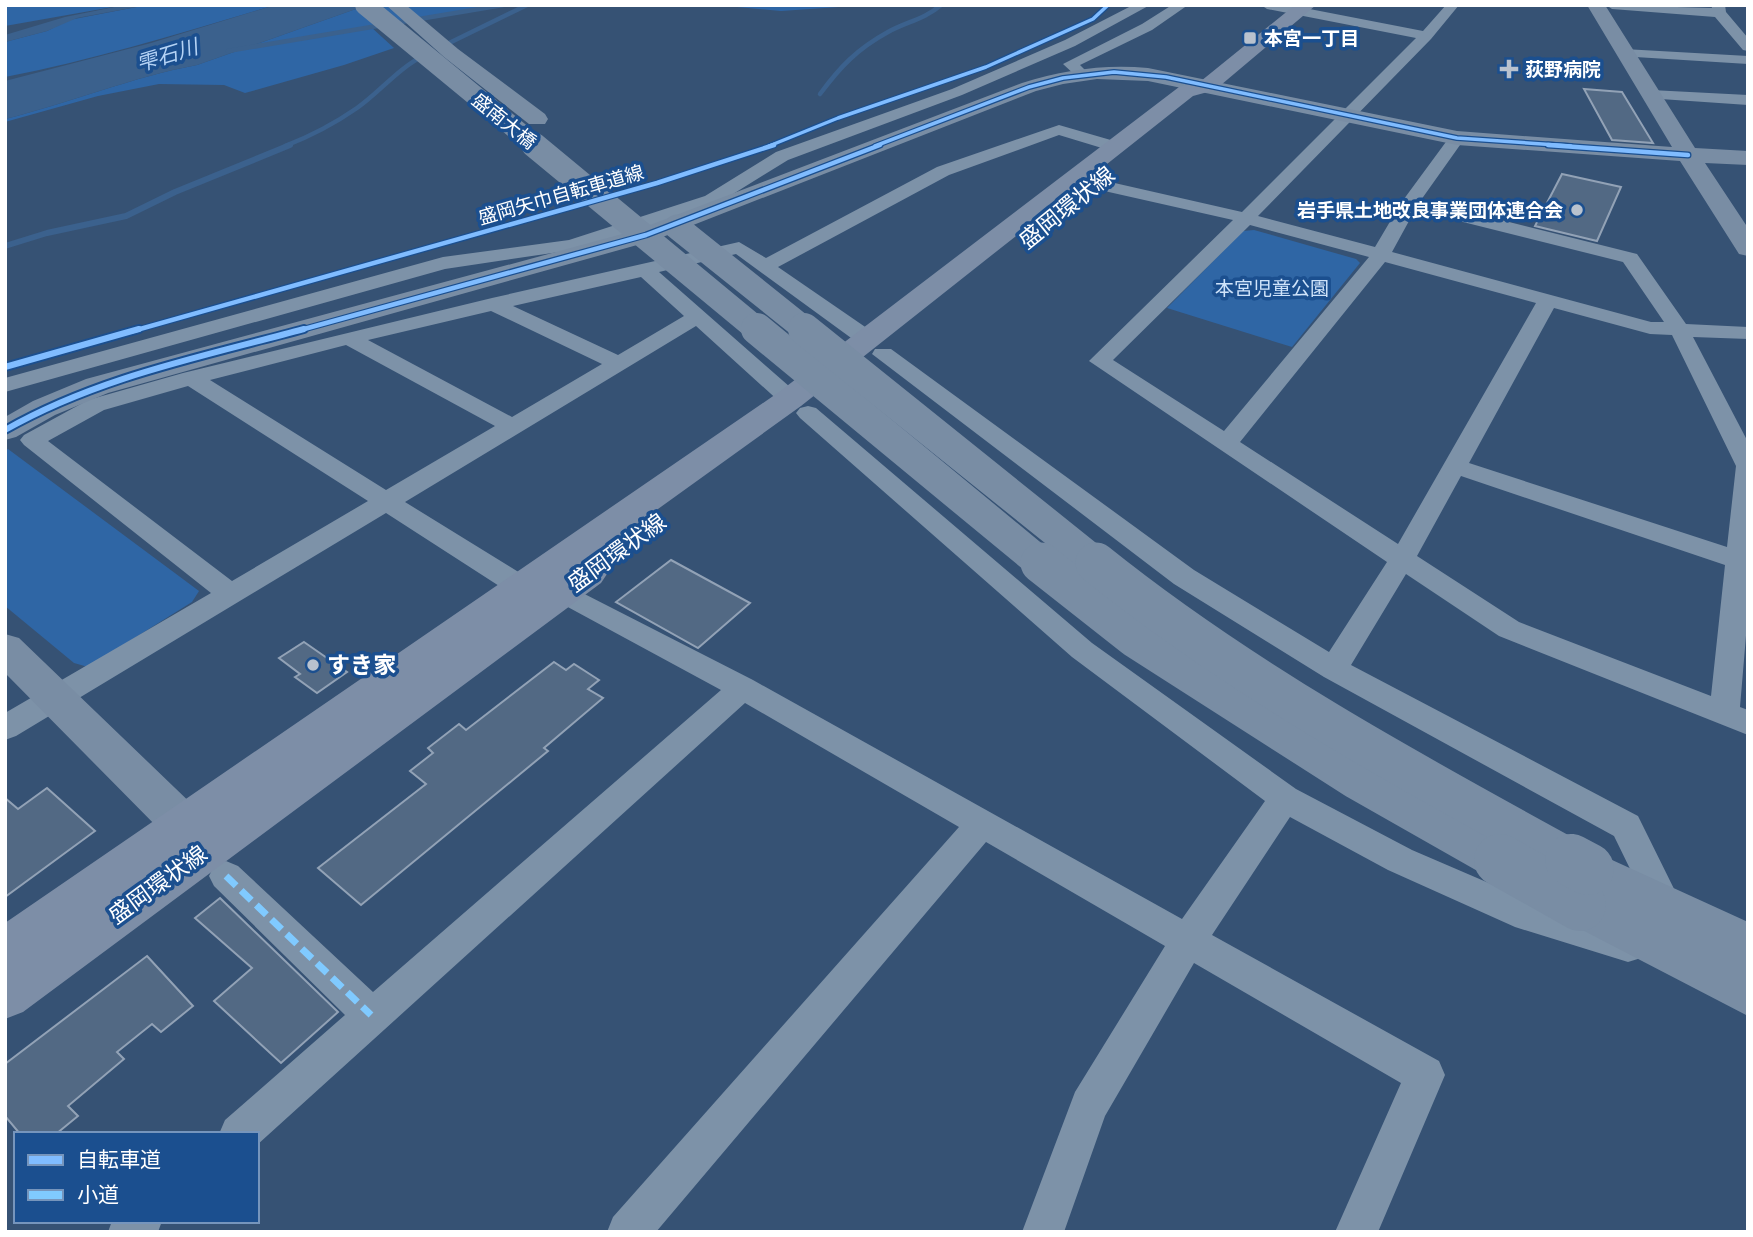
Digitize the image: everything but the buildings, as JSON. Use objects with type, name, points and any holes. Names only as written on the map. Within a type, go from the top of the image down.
[{"type":"main road","name":"盛岡環状線","points":[[5,995],[563,592],[874,346],[1186,91],[1208,86],[1303,9]]},
{"type":"main road","name":"盛岡環状線","points":[[874,346],[1097,184],[1205,96],[1208,86]]},
{"type":"main road","name":"盛岡環状線","points":[[5,951],[207,849],[523,588],[799,406]]},
{"type":"street","name":"盛南大橋","points":[[365,5],[655,243]]},
{"type":"street","name":"盛南大橋","points":[[395,5],[451,53],[558,136]]},
{"type":"street","points":[[5,385],[443,263],[572,245],[711,200],[782,156],[957,92],[1070,43],[1143,5]]},
{"type":"street","points":[[1081,73],[1070,64],[1147,27],[1182,5]]},
{"type":"street","points":[[1267,5],[1303,9],[1426,36]]},
{"type":"street","points":[[1453,5],[1426,36],[1246,218],[1100,360],[1509,629],[1748,723]]},
{"type":"street","points":[[1596,5],[1748,248]]},
{"type":"street","points":[[1612,5],[1719,9],[1748,47]]},
{"type":"street","points":[[1624,53],[1748,60]]},
{"type":"street","points":[[5,430],[44,408],[97,386],[349,338],[492,304],[655,243],[751,195],[1005,96],[1056,78],[1081,73],[1128,71],[1457,138],[1748,158]]},
{"type":"street","points":[[1651,94],[1748,100]]},
{"type":"street","points":[[765,266],[943,171],[1059,130],[1115,147]]},
{"type":"street","points":[[1226,444],[1380,256],[1410,203],[1457,138]]},
{"type":"street","points":[[611,176],[699,316],[799,406],[1082,650],[1285,799],[1399,860],[1527,916],[1657,955],[1679,956]]},
{"type":"street","points":[[1097,184],[1246,218],[1650,328],[1748,333]]},
{"type":"street","points":[[1410,203],[1630,258],[1679,329],[1748,466],[1743,562],[1724,713]]},
{"type":"street","points":[[655,243],[1039,562],[1135,637],[1357,779],[1584,887],[1679,956],[1748,992]]},
{"type":"street","points":[[232,595],[32,440],[96,405],[198,367],[655,243],[739,248],[1184,577],[1334,669],[1626,827],[1665,905]]},
{"type":"street","points":[[1334,669],[1402,559],[1548,301]]},
{"type":"street","points":[[492,304],[620,363]]},
{"type":"street","points":[[5,729],[699,316]]},
{"type":"street","points":[[349,338],[514,427]]},
{"type":"street","points":[[198,367],[385,501],[523,588]]},
{"type":"street","points":[[1454,466],[1743,562]]},
{"type":"street","points":[[563,592],[743,688],[1425,1075],[1356,1232]]},
{"type":"street","points":[[5,648],[58,697],[372,1016]]},
{"type":"street","points":[[241,1132],[743,688]]},
{"type":"street","points":[[1043,1232],[1089,1106],[1188,940],[1285,799]]},
{"type":"street","points":[[628,1232],[982,823]]},
{"type":"street","points":[[1584,887],[1665,905],[1748,946]]},
{"type":"green space","points":[[5,5],[124,5],[5,26]]},
{"type":"green space","points":[[147,5],[275,5],[107,53],[5,77],[5,42],[47,31],[69,20]]},
{"type":"green space","points":[[367,5],[493,5],[371,27],[394,48],[245,93],[224,85],[159,84],[98,96],[5,122],[5,119],[125,83],[197,65]]},
{"type":"green space","points":[[715,5],[868,5],[781,11]]},
{"type":"green space","name":"本宮児童公園","points":[[1254,230],[1356,259],[1360,263],[1292,347],[1167,308],[1243,231]]},
{"type":"green space","points":[[8,449],[199,591],[192,602],[88,667],[74,663],[5,606],[5,451]]},
{"type":"water","name":"雫石川","points":[[124,5],[147,5],[77,18],[47,31],[5,42],[5,35],[65,17]]},
{"type":"water","name":"雫石川","points":[[275,5],[367,5],[197,65],[149,76],[5,119],[5,81],[151,43]]},
{"type":"waterway","points":[[228,51],[503,5]]},
{"type":"waterway","points":[[441,47],[527,5]]},
{"type":"waterway","points":[[820,94],[842,67],[867,45],[941,5]]},
{"type":"waterway","points":[[285,146],[348,114],[406,66],[425,55]]},
{"type":"waterway","points":[[5,246],[47,233],[126,216],[175,192],[290,145]]},
{"type":"marked path","points":[[226,876],[371,1015]]},
{"type":"cycle path","name":"盛岡矢巾自転車道線","points":[[5,367],[657,183],[785,141],[838,118],[986,67],[1093,19],[1108,5]]},
{"type":"cycle path","points":[[5,430],[44,408],[97,386],[646,235],[1029,87],[1080,75],[1114,72],[1166,77],[1457,138],[1688,155]]},
{"type":"place","name":"本宮一丁目","points":[[1250,38]]},
{"type":"place","name":"荻野病院","points":[[1509,69]]},
{"type":"place","name":"岩手県土地改良事業団体連合会","points":[[1577,210]]},
{"type":"place","name":"すき家","points":[[313,665]]}]
